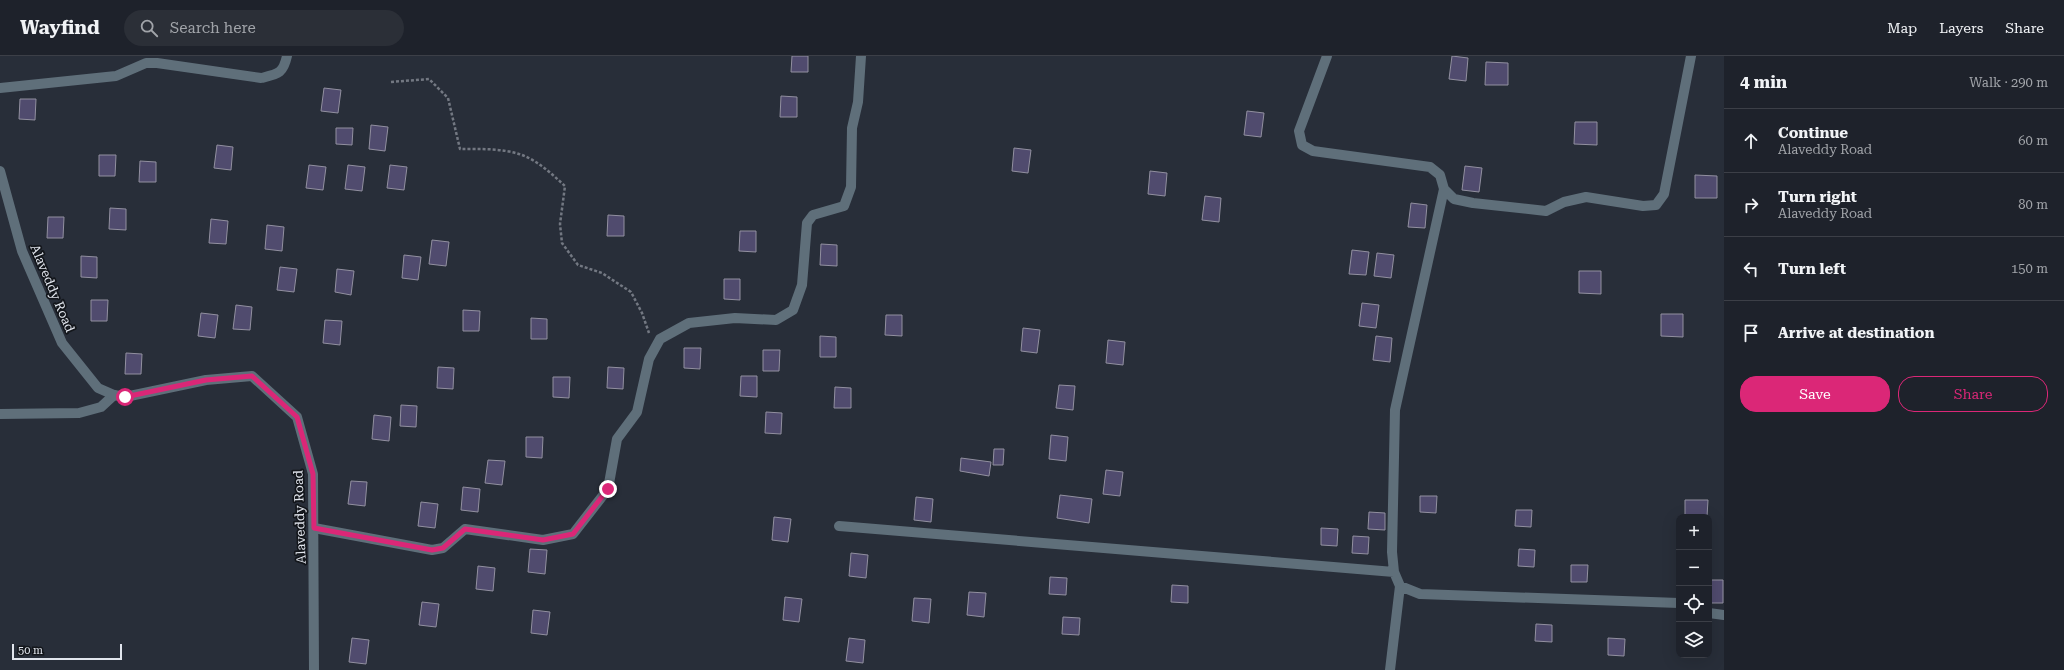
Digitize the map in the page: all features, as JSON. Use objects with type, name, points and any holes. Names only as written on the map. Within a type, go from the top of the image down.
[{"type":"street","points":[[0,88],[116,76],[146,63],[157,63],[261,78],[276,74],[284,68],[288,56]]},
{"type":"street","points":[[314,528],[432,550],[443,548],[465,529],[543,540],[573,534],[608,489],[617,439],[638,412],[649,359],[660,339],[689,323],[735,318],[776,320],[793,310],[802,285],[807,223],[813,215],[844,206],[851,187],[852,128],[858,102],[860,56]]},
{"type":"street","points":[[1327,56],[1299,131],[1302,145],[1313,151],[1430,167],[1440,175],[1444,189],[1395,410],[1392,552],[1394,572],[1400,586],[1390,670]]},
{"type":"street","points":[[1444,189],[1454,199],[1473,203],[1546,211],[1564,202],[1586,197],[1643,206],[1656,205],[1664,194],[1691,56]]},
{"type":"street","name":"Alaveddy Road","points":[[0,170],[22,251],[62,343],[98,388],[114,395],[125,397],[206,380],[252,376],[297,417],[313,474],[314,670]]},
{"type":"street","points":[[0,414],[79,413],[101,407],[114,395]]},
{"type":"street","points":[[839,526],[1394,572]]},
{"type":"street","points":[[1400,586],[1420,594],[1676,603]]},
{"type":"street","points":[[1712,614],[1724,615]]},
{"type":"path","points":[[390,82],[429,79],[448,98],[460,149],[492,150],[522,155],[549,171],[565,186],[560,224],[562,243],[578,265],[602,273],[631,292],[642,313],[655,349]]},
{"type":"building","points":[[792,56],[808,56],[808,72],[791,72]]},
{"type":"building","points":[[1452,56],[1468,58],[1466,81],[1449,79]]},
{"type":"building","points":[[1486,62],[1508,63],[1508,85],[1485,85]]},
{"type":"building","points":[[324,88],[341,90],[338,113],[321,111]]},
{"type":"building","points":[[781,96],[797,97],[797,117],[780,117]]},
{"type":"building","points":[[20,99],[36,99],[35,120],[19,119]]},
{"type":"building","points":[[1247,111],[1264,113],[1261,137],[1244,135]]},
{"type":"building","points":[[1575,122],[1597,122],[1597,145],[1574,144]]},
{"type":"building","points":[[371,125],[388,127],[385,151],[369,149]]},
{"type":"building","points":[[336,128],[353,128],[352,145],[336,144]]},
{"type":"building","points":[[217,145],[233,147],[231,170],[214,168]]},
{"type":"building","points":[[1014,148],[1031,150],[1028,173],[1012,171]]},
{"type":"building","points":[[99,155],[116,155],[115,176],[99,176]]},
{"type":"building","points":[[140,161],[156,162],[156,182],[139,182]]},
{"type":"building","points":[[309,165],[326,167],[323,190],[306,188]]},
{"type":"building","points":[[348,165],[365,167],[362,191],[345,189]]},
{"type":"building","points":[[390,165],[407,167],[404,190],[387,188]]},
{"type":"building","points":[[1465,166],[1482,168],[1479,192],[1462,190]]},
{"type":"building","points":[[1150,171],[1167,173],[1165,196],[1148,194]]},
{"type":"building","points":[[1695,175],[1717,176],[1717,198],[1695,198]]},
{"type":"building","points":[[1205,196],[1221,198],[1219,222],[1202,220]]},
{"type":"building","points":[[1411,203],[1427,205],[1425,228],[1408,227]]},
{"type":"building","points":[[110,208],[126,209],[126,230],[109,229]]},
{"type":"building","points":[[608,215],[624,216],[624,236],[607,236]]},
{"type":"building","points":[[48,217],[64,217],[63,238],[47,238]]},
{"type":"building","points":[[211,219],[228,221],[226,244],[209,243]]},
{"type":"building","points":[[267,225],[284,227],[282,251],[265,249]]},
{"type":"building","points":[[740,231],[756,231],[756,252],[739,251]]},
{"type":"building","points":[[432,240],[449,242],[446,266],[429,264]]},
{"type":"building","points":[[821,244],[837,245],[837,266],[820,265]]},
{"type":"building","points":[[1352,250],[1369,252],[1366,275],[1349,274]]},
{"type":"building","points":[[1377,253],[1394,255],[1391,278],[1374,276]]},
{"type":"building","points":[[404,255],[421,257],[418,280],[402,278]]},
{"type":"building","points":[[81,256],[97,257],[97,278],[81,277]]},
{"type":"building","points":[[280,267],[297,269],[294,292],[277,290]]},
{"type":"building","points":[[337,269],[354,271],[351,295],[335,292]]},
{"type":"building","points":[[1579,271],[1601,271],[1601,294],[1579,293]]},
{"type":"building","points":[[724,279],[740,279],[740,300],[724,299]]},
{"type":"building","points":[[91,300],[108,300],[107,321],[91,321]]},
{"type":"building","points":[[1362,303],[1379,305],[1376,328],[1359,326]]},
{"type":"building","points":[[236,305],[252,307],[250,330],[233,329]]},
{"type":"building","points":[[463,310],[480,311],[479,331],[463,331]]},
{"type":"building","points":[[201,313],[218,315],[215,338],[198,336]]},
{"type":"building","points":[[1661,314],[1683,314],[1683,337],[1661,336]]},
{"type":"building","points":[[886,315],[902,315],[902,336],[885,335]]},
{"type":"building","points":[[531,318],[547,319],[547,339],[531,339]]},
{"type":"building","points":[[325,320],[342,321],[340,345],[323,343]]},
{"type":"building","points":[[1023,328],[1040,330],[1037,353],[1021,351]]},
{"type":"building","points":[[820,336],[836,337],[836,357],[820,357]]},
{"type":"building","points":[[1376,336],[1392,338],[1390,362],[1373,360]]},
{"type":"building","points":[[1108,340],[1125,342],[1123,365],[1106,363]]},
{"type":"building","points":[[684,348],[701,348],[700,369],[684,368]]},
{"type":"building","points":[[763,350],[780,350],[779,371],[763,371]]},
{"type":"building","points":[[126,353],[142,354],[141,374],[125,374]]},
{"type":"building","points":[[438,367],[454,368],[453,389],[437,388]]},
{"type":"building","points":[[608,367],[624,368],[623,389],[607,388]]},
{"type":"building","points":[[741,376],[757,376],[757,397],[740,396]]},
{"type":"building","points":[[553,377],[570,377],[569,398],[553,397]]},
{"type":"building","points":[[1059,385],[1075,386],[1073,410],[1056,408]]},
{"type":"building","points":[[835,387],[851,388],[851,408],[834,408]]},
{"type":"building","points":[[401,405],[417,406],[416,427],[400,426]]},
{"type":"building","points":[[766,412],[782,413],[781,434],[765,433]]},
{"type":"building","points":[[374,415],[391,417],[389,441],[372,439]]},
{"type":"building","points":[[1051,435],[1068,437],[1066,461],[1049,459]]},
{"type":"building","points":[[526,437],[543,437],[542,458],[526,457]]},
{"type":"building","points":[[994,449],[1004,449],[1003,465],[993,465]]},
{"type":"building","points":[[961,458],[991,462],[989,476],[960,471]]},
{"type":"building","points":[[488,460],[505,461],[502,485],[485,483]]},
{"type":"building","points":[[1106,470],[1123,472],[1120,496],[1103,494]]},
{"type":"building","points":[[351,481],[367,482],[365,506],[348,504]]},
{"type":"building","points":[[463,487],[480,489],[478,512],[461,510]]},
{"type":"building","points":[[1060,495],[1092,499],[1089,523],[1057,518]]},
{"type":"building","points":[[1420,496],[1437,496],[1436,513],[1420,512]]},
{"type":"building","points":[[916,497],[933,499],[931,522],[914,520]]},
{"type":"building","points":[[1685,500],[1708,500],[1707,514],[1685,514]]},
{"type":"building","points":[[421,502],[438,504],[435,528],[418,526]]},
{"type":"building","points":[[1516,510],[1532,510],[1531,527],[1515,526]]},
{"type":"building","points":[[1369,512],[1385,513],[1385,530],[1368,529]]},
{"type":"building","points":[[774,517],[791,519],[788,542],[772,540]]},
{"type":"building","points":[[1321,528],[1338,529],[1337,546],[1321,545]]},
{"type":"building","points":[[1353,536],[1369,537],[1368,554],[1352,553]]},
{"type":"building","points":[[530,549],[547,550],[545,574],[528,572]]},
{"type":"building","points":[[1519,549],[1535,550],[1534,567],[1518,566]]},
{"type":"building","points":[[851,553],[868,555],[866,578],[849,576]]},
{"type":"building","points":[[1571,565],[1588,565],[1587,582],[1571,582]]},
{"type":"building","points":[[478,566],[495,568],[493,591],[476,589]]},
{"type":"building","points":[[1050,577],[1067,578],[1066,595],[1049,594]]},
{"type":"building","points":[[1712,580],[1723,580],[1723,603],[1712,603]]},
{"type":"building","points":[[1172,585],[1188,586],[1188,603],[1171,602]]},
{"type":"building","points":[[969,592],[986,593],[984,617],[967,615]]},
{"type":"building","points":[[785,597],[802,599],[799,622],[783,620]]},
{"type":"building","points":[[914,598],[931,599],[929,623],[912,621]]},
{"type":"building","points":[[422,602],[439,604],[436,627],[419,625]]},
{"type":"building","points":[[533,610],[550,612],[547,635],[531,633]]},
{"type":"building","points":[[1063,617],[1080,618],[1079,635],[1062,634]]},
{"type":"building","points":[[1536,624],[1552,625],[1552,642],[1535,641]]},
{"type":"building","points":[[352,638],[369,640],[366,664],[349,662]]},
{"type":"building","points":[[849,638],[865,640],[863,663],[846,661]]},
{"type":"building","points":[[1608,638],[1625,639],[1624,656],[1608,655]]},
{"type":"route","points":[[125,397],[206,380],[252,376],[297,417],[313,474],[314,528],[432,550],[443,548],[465,529],[543,540],[573,534],[608,489]]}]
